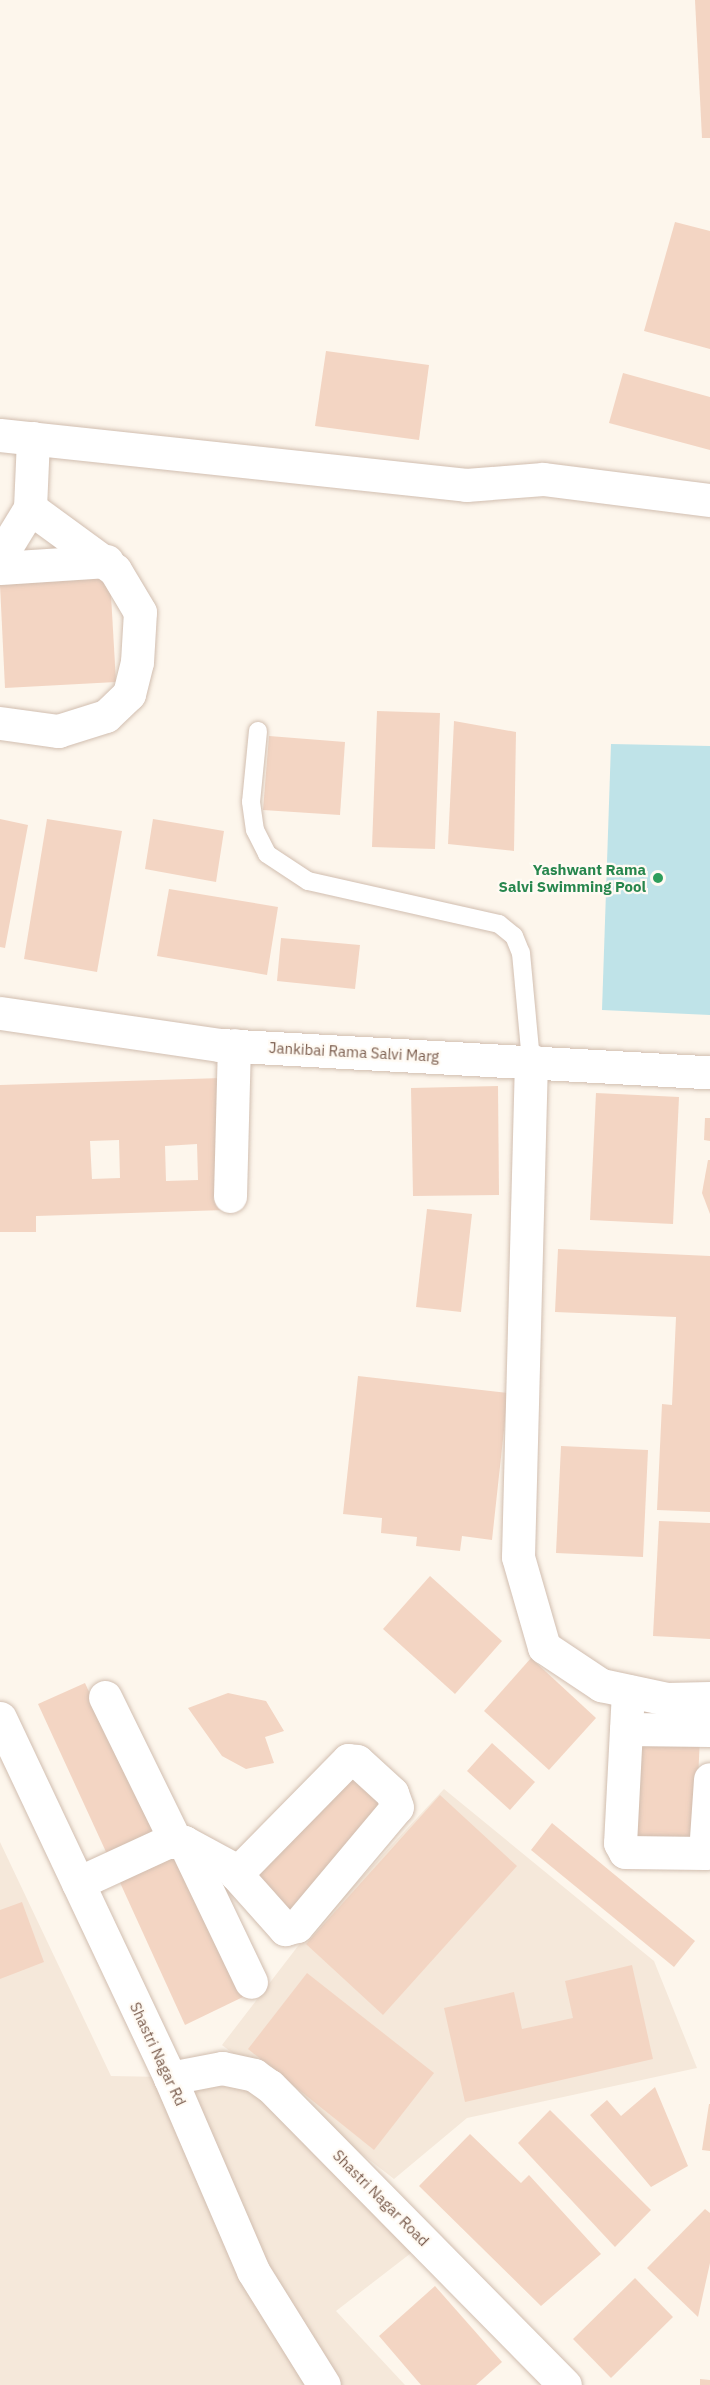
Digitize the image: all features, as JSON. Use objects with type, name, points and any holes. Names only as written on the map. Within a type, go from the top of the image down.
[{"type":"street","points":[[0,435],[466,485],[543,479],[710,500]]},
{"type":"street","points":[[0,557],[30,508],[33,438]]},
{"type":"street","points":[[0,723],[58,731],[106,716],[129,694],[140,612],[106,561],[30,508]]},
{"type":"street","points":[[0,568],[106,561]]},
{"type":"street","name":"Jankibai Rama Salvi Marg","points":[[0,1013],[234,1045],[531,1060],[710,1072]]},
{"type":"street","points":[[230,1197],[234,1045]]},
{"type":"street","points":[[531,1060],[518,1557],[544,1647],[601,1685],[667,1699],[710,1698]]},
{"type":"street","points":[[628,1691],[620,1843],[625,1852],[705,1853],[710,1779]]},
{"type":"street","points":[[105,1697],[251,1982]]},
{"type":"street","name":"Shastri Nagar Rd","points":[[0,1718],[170,2078],[253,2271],[324,2385]]},
{"type":"street","points":[[626,1729],[710,1730]]},
{"type":"street","points":[[180,1842],[236,1874],[285,1929],[297,1926],[397,1807],[392,1793],[357,1761],[348,1760],[236,1874]]},
{"type":"street","points":[[78,1883],[180,1842]]},
{"type":"street","name":"Shastri Nagar Road","points":[[170,2078],[222,2068],[254,2075],[270,2086],[565,2385]]},
{"type":"lane","points":[[258,731],[251,802],[255,830],[267,854],[308,881],[499,924],[514,936],[521,953],[531,1060]]},
{"type":"shaded area","points":[[444,1789],[654,1961],[697,2068],[467,2118],[394,2179],[222,2045],[298,1946]]},
{"type":"shaded area","points":[[0,1842],[111,2076],[218,2078],[261,2091],[415,2250],[336,2311],[405,2385],[0,2385]]},
{"type":"water","name":"Yashwant Rama Salvi Swimming Pool","points":[[611,744],[710,746],[710,1015],[602,1010]]},
{"type":"building","points":[[695,0],[710,0],[710,138],[702,138]]},
{"type":"building","points":[[675,222],[710,231],[710,349],[644,331]]},
{"type":"building","points":[[326,351],[429,365],[419,440],[315,426]]},
{"type":"building","points":[[623,373],[710,397],[710,450],[609,423]]},
{"type":"building","points":[[110,578],[116,682],[5,688],[0,585]]},
{"type":"building","points":[[377,711],[440,713],[435,849],[372,847]]},
{"type":"building","points":[[454,721],[516,732],[514,851],[448,844]]},
{"type":"building","points":[[269,736],[345,742],[340,815],[263,810]]},
{"type":"building","points":[[0,819],[28,825],[5,948],[0,947]]},
{"type":"building","points":[[47,819],[122,831],[97,972],[24,959]]},
{"type":"building","points":[[153,819],[224,831],[216,882],[145,869]]},
{"type":"building","points":[[169,889],[278,907],[267,975],[157,956]]},
{"type":"building","points":[[281,938],[360,945],[355,989],[277,981]]},
{"type":"building","points":[[221,1078],[225,1210],[36,1216],[36,1232],[0,1232],[0,1085]],"holes":[[[119,1140],[120,1178],[92,1179],[90,1141]],[[197,1144],[198,1180],[166,1181],[165,1146]]]},
{"type":"building","points":[[498,1086],[499,1195],[413,1196],[411,1088]]},
{"type":"building","points":[[596,1093],[679,1097],[673,1224],[590,1220]]},
{"type":"building","points":[[705,1118],[710,1118],[710,1141],[704,1140]]},
{"type":"building","points":[[708,1160],[710,1160],[710,1214],[702,1193]]},
{"type":"building","points":[[427,1209],[472,1214],[461,1312],[416,1307]]},
{"type":"building","points":[[558,1249],[710,1256],[710,1512],[657,1510],[662,1404],[672,1405],[676,1317],[555,1312]]},
{"type":"building","points":[[358,1376],[508,1393],[492,1540],[462,1536],[460,1551],[416,1546],[417,1537],[381,1533],[382,1518],[343,1514]]},
{"type":"building","points":[[561,1446],[648,1450],[643,1557],[556,1553]]},
{"type":"building","points":[[659,1521],[710,1523],[710,1639],[653,1636]]},
{"type":"building","points":[[430,1576],[502,1641],[455,1694],[383,1629]]},
{"type":"building","points":[[531,1658],[596,1718],[549,1770],[484,1711]]},
{"type":"building","points":[[85,1683],[154,1832],[107,1854],[38,1704]]},
{"type":"building","points":[[228,1693],[266,1701],[284,1731],[265,1737],[274,1763],[246,1769],[222,1756],[188,1708]]},
{"type":"building","points":[[631,1734],[700,1736],[695,1848],[627,1846]]},
{"type":"building","points":[[492,1743],[535,1782],[510,1810],[467,1771]]},
{"type":"building","points":[[353,1768],[391,1802],[291,1920],[248,1878]]},
{"type":"building","points":[[440,1795],[517,1866],[383,2015],[306,1944]]},
{"type":"building","points":[[552,1823],[695,1941],[674,1967],[531,1850]]},
{"type":"building","points":[[177,1848],[245,1996],[185,2025],[117,1876]]},
{"type":"building","points":[[22,1902],[44,1962],[0,1979],[0,1910]]},
{"type":"building","points":[[632,1965],[653,2059],[465,2102],[444,2008],[514,1992],[522,2029],[573,2018],[565,1981]]},
{"type":"building","points":[[307,1973],[434,2073],[374,2150],[248,2049]]},
{"type":"building","points":[[655,2087],[688,2166],[651,2187],[590,2115],[607,2100],[621,2116]]},
{"type":"building","points":[[710,2104],[710,2151],[702,2150]]},
{"type":"building","points":[[550,2110],[651,2210],[615,2247],[518,2143]]},
{"type":"building","points":[[470,2134],[521,2183],[529,2175],[601,2254],[541,2306],[419,2186]]},
{"type":"building","points":[[705,2209],[710,2213],[710,2263],[698,2317],[647,2268]]},
{"type":"building","points":[[635,2278],[673,2317],[611,2378],[573,2339]]},
{"type":"building","points":[[435,2286],[502,2362],[476,2385],[421,2385],[379,2336]]},
{"type":"building","points":[[700,2379],[710,2380],[710,2385],[700,2385]]},
{"type":"place","name":"Yashwant Rama Salvi Swimming Pool","points":[[658,878]]}]
